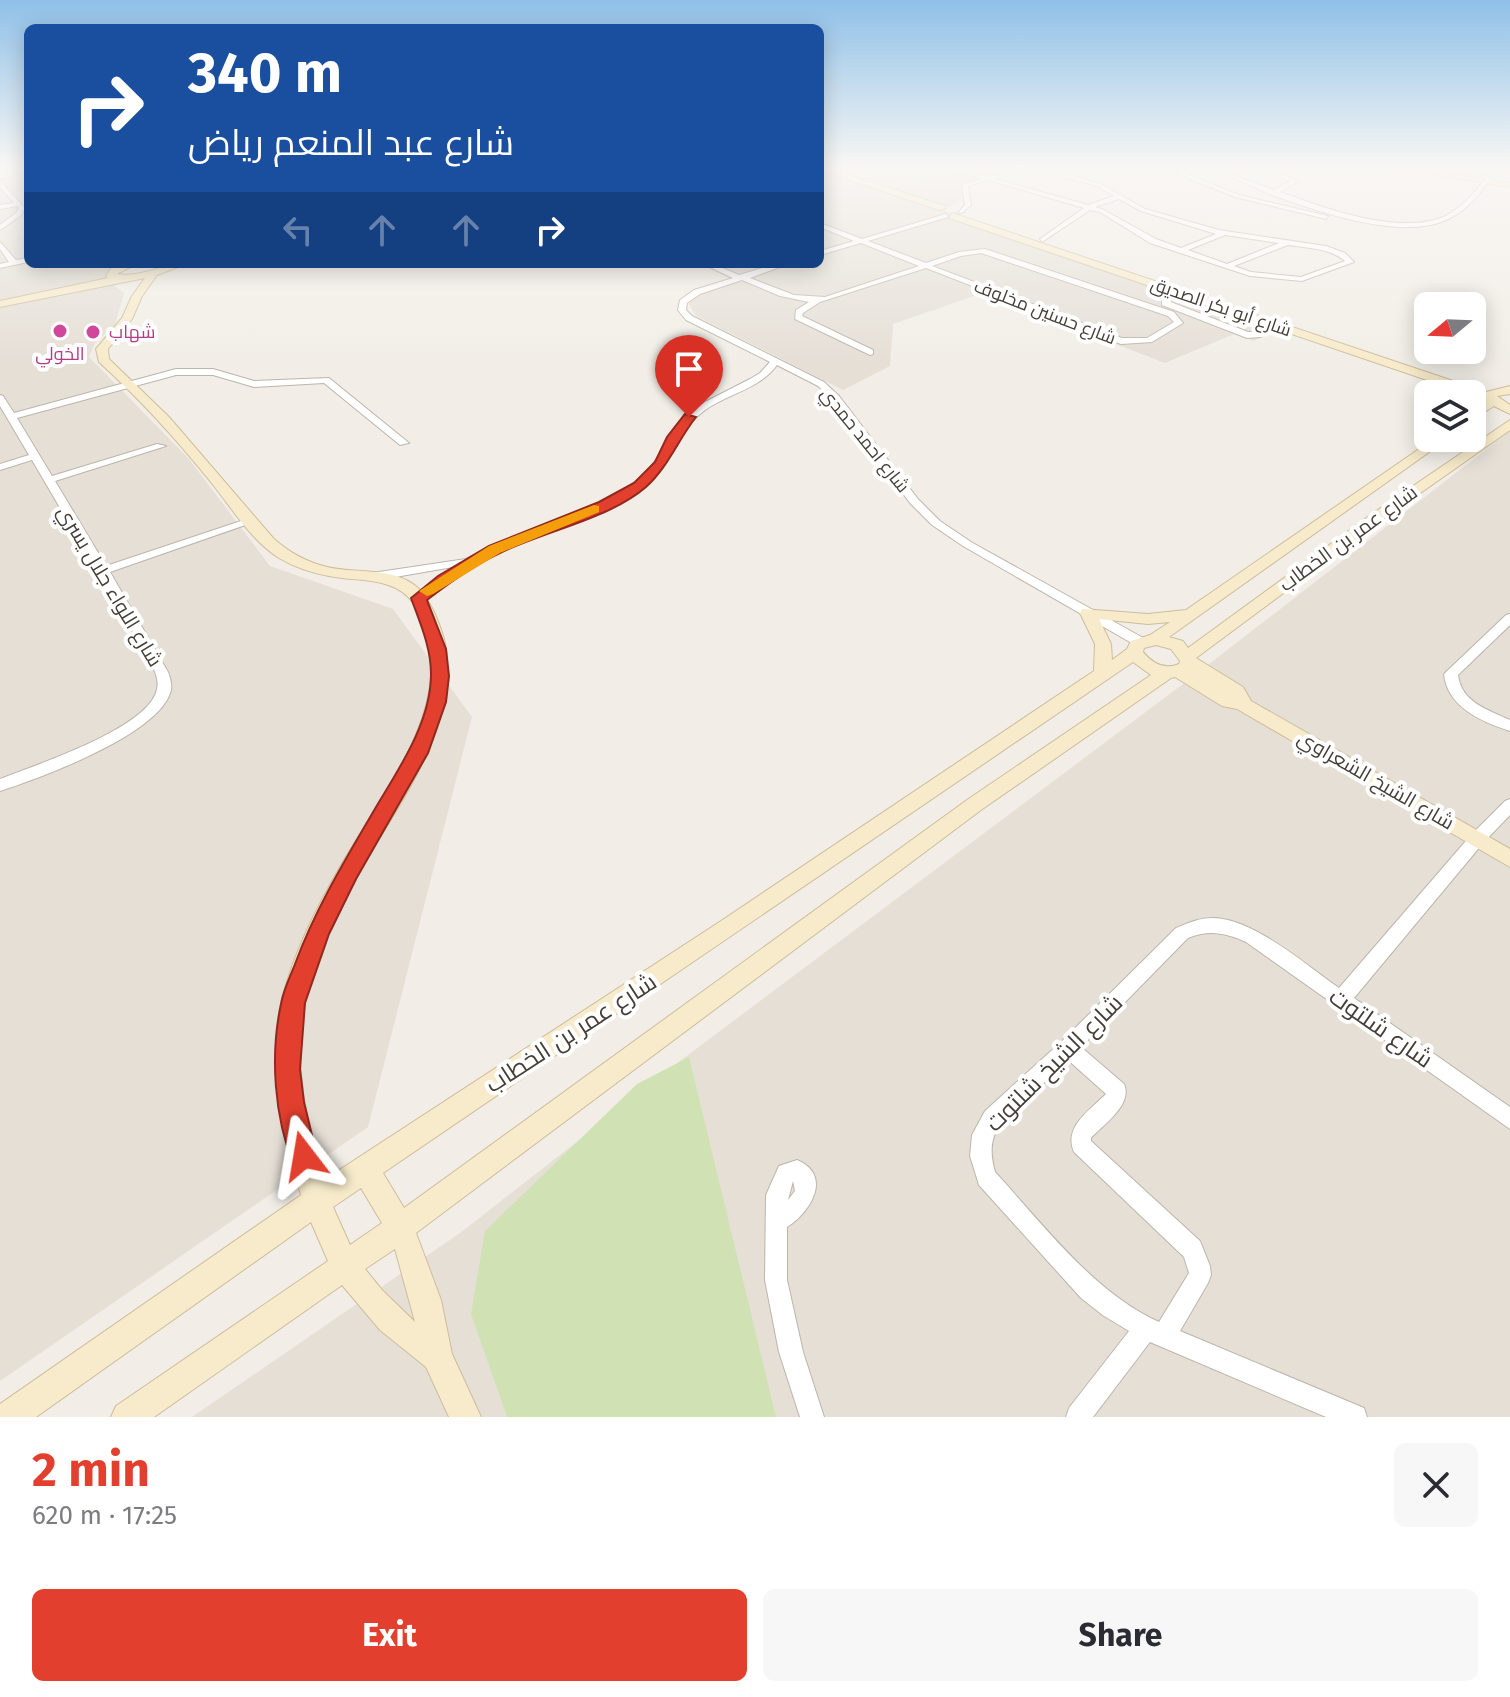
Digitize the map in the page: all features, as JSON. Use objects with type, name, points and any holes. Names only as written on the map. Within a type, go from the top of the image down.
[{"type":"street","points":[[838,232],[924,266]]},
{"type":"street","points":[[824,252],[887,232]]},
{"type":"street","name":"شارع أبو بكر الصديق","points":[[1005,232],[1276,326],[1501,393]]},
{"type":"street","name":"شارع أبو بكر الصديق","points":[[1015,232],[1501,393]]},
{"type":"street","points":[[1042,240],[1053,232]]},
{"type":"street","points":[[1139,232],[1180,251],[1263,277],[1302,279],[1350,262],[1331,250],[1222,232]]},
{"type":"street","points":[[1180,251],[1225,233]]},
{"type":"street","points":[[1227,266],[1289,242]]},
{"type":"street","points":[[0,244],[14,263]]},
{"type":"street","name":"شارع حسنين مخلوف","points":[[717,268],[790,297],[817,300],[966,251],[982,251],[1171,314],[1179,323],[1149,340],[1121,341],[924,266]]},
{"type":"street","points":[[0,266],[24,261]]},
{"type":"street","name":"شارع احمد حمدي","points":[[771,268],[692,295],[683,302],[682,310],[689,318],[805,375],[836,398],[914,501],[936,523],[967,544],[1144,644]]},
{"type":"street","points":[[0,302],[117,273],[156,270]]},
{"type":"street","points":[[156,270],[127,319],[106,343],[100,355],[163,416],[271,545],[287,556],[330,572],[396,583],[419,598],[438,649],[440,676],[437,702],[418,753],[347,875],[318,933],[293,1003],[288,1069],[291,1102],[317,1201],[344,1265],[391,1322],[437,1356]]},
{"type":"street","points":[[117,273],[133,291],[134,303]]},
{"type":"street","points":[[1110,293],[1121,290],[1133,292],[1247,335],[1257,335],[1276,326]]},
{"type":"street","points":[[817,300],[799,312],[798,317],[870,352]]},
{"type":"street","points":[[419,598],[478,558],[631,491],[661,464],[673,437],[689,417],[713,400],[752,381],[770,369],[775,360]]},
{"type":"street","points":[[8,421],[130,384],[189,371],[213,372],[254,384],[323,379],[404,443]]},
{"type":"street","points":[[752,381],[805,375]]},
{"type":"street","points":[[1501,393],[1510,410]]},
{"type":"street","name":"شارع اللواء جلال يسري","points":[[0,398],[8,421],[35,456],[105,570],[164,678],[160,704],[145,720],[123,733],[0,785]]},
{"type":"street","name":"شارع عمر بن الخطاب","points":[[127,1417],[400,1228],[963,814],[1181,666],[1363,526],[1510,424]]},
{"type":"street","points":[[48,480],[161,446]]},
{"type":"street","name":"شارع عمر بن الخطاب","points":[[9,1417],[317,1201],[1103,676],[1144,644],[1423,452]]},
{"type":"street","points":[[0,467],[35,456]]},
{"type":"street","points":[[105,570],[251,521]]},
{"type":"street","points":[[367,577],[478,558]]},
{"type":"street","points":[[1088,613],[1148,619],[1189,615]]},
{"type":"street","points":[[1088,613],[1103,644],[1103,676]]},
{"type":"street","points":[[1510,618],[1451,674],[1451,684],[1457,696],[1510,726]]},
{"type":"street","points":[[1144,644],[1177,645],[1181,666],[1147,666],[1144,644]]},
{"type":"street","name":"شارع الشيخ الشعراوي","points":[[1181,666],[1223,700],[1241,703],[1510,859]]},
{"type":"street","points":[[1341,1000],[1477,839],[1510,805]]},
{"type":"street","name":"شارع الشيخ شلتوت","points":[[1252,937],[1214,923],[1196,925],[1182,933],[1068,1048],[992,1118],[982,1135],[980,1156],[986,1178],[1089,1290],[1112,1308],[1156,1331],[1355,1417]]},
{"type":"street","name":"شارع شلتوت","points":[[1252,937],[1510,1119]]},
{"type":"street","points":[[1068,1048],[1117,1091],[1117,1096],[1081,1134],[1081,1145],[1192,1249],[1200,1275],[1156,1331],[1078,1417]]},
{"type":"street","points":[[365,1169],[400,1228],[426,1300],[437,1356],[465,1417]]},
{"type":"street","points":[[777,1221],[774,1262],[777,1289],[791,1352],[812,1417]]},
{"type":"shaded area","points":[[0,232],[24,232],[24,268],[112,268],[104,278],[124,293],[115,325],[95,343],[89,357],[189,459],[270,566],[393,609],[472,717],[368,1127],[0,1381]]},
{"type":"shaded area","points":[[824,232],[1009,232],[1284,325],[1254,341],[1234,334],[1165,363],[983,293],[893,324],[890,366],[843,390],[696,316],[689,304],[697,295],[734,281],[708,268],[824,268]]},
{"type":"shaded area","points":[[1510,431],[1510,1417],[192,1417],[460,1233],[684,1058],[1195,675]]},
{"type":"green space","points":[[689,1057],[776,1417],[507,1417],[471,1314],[485,1231],[637,1084]]},
{"type":"slow traffic","points":[[427,591],[494,549],[594,509]]},
{"type":"place","name":"الخولي","points":[[60,331]]},
{"type":"place","name":"شهاب","points":[[93,332]]},
{"type":"route","points":[[304,1156],[291,1102],[288,1069],[293,1003],[304,965],[318,933],[347,875],[418,753],[437,702],[440,676],[438,649],[419,598],[443,579],[494,549],[604,505],[639,486],[661,464],[673,437],[689,417]]}]
